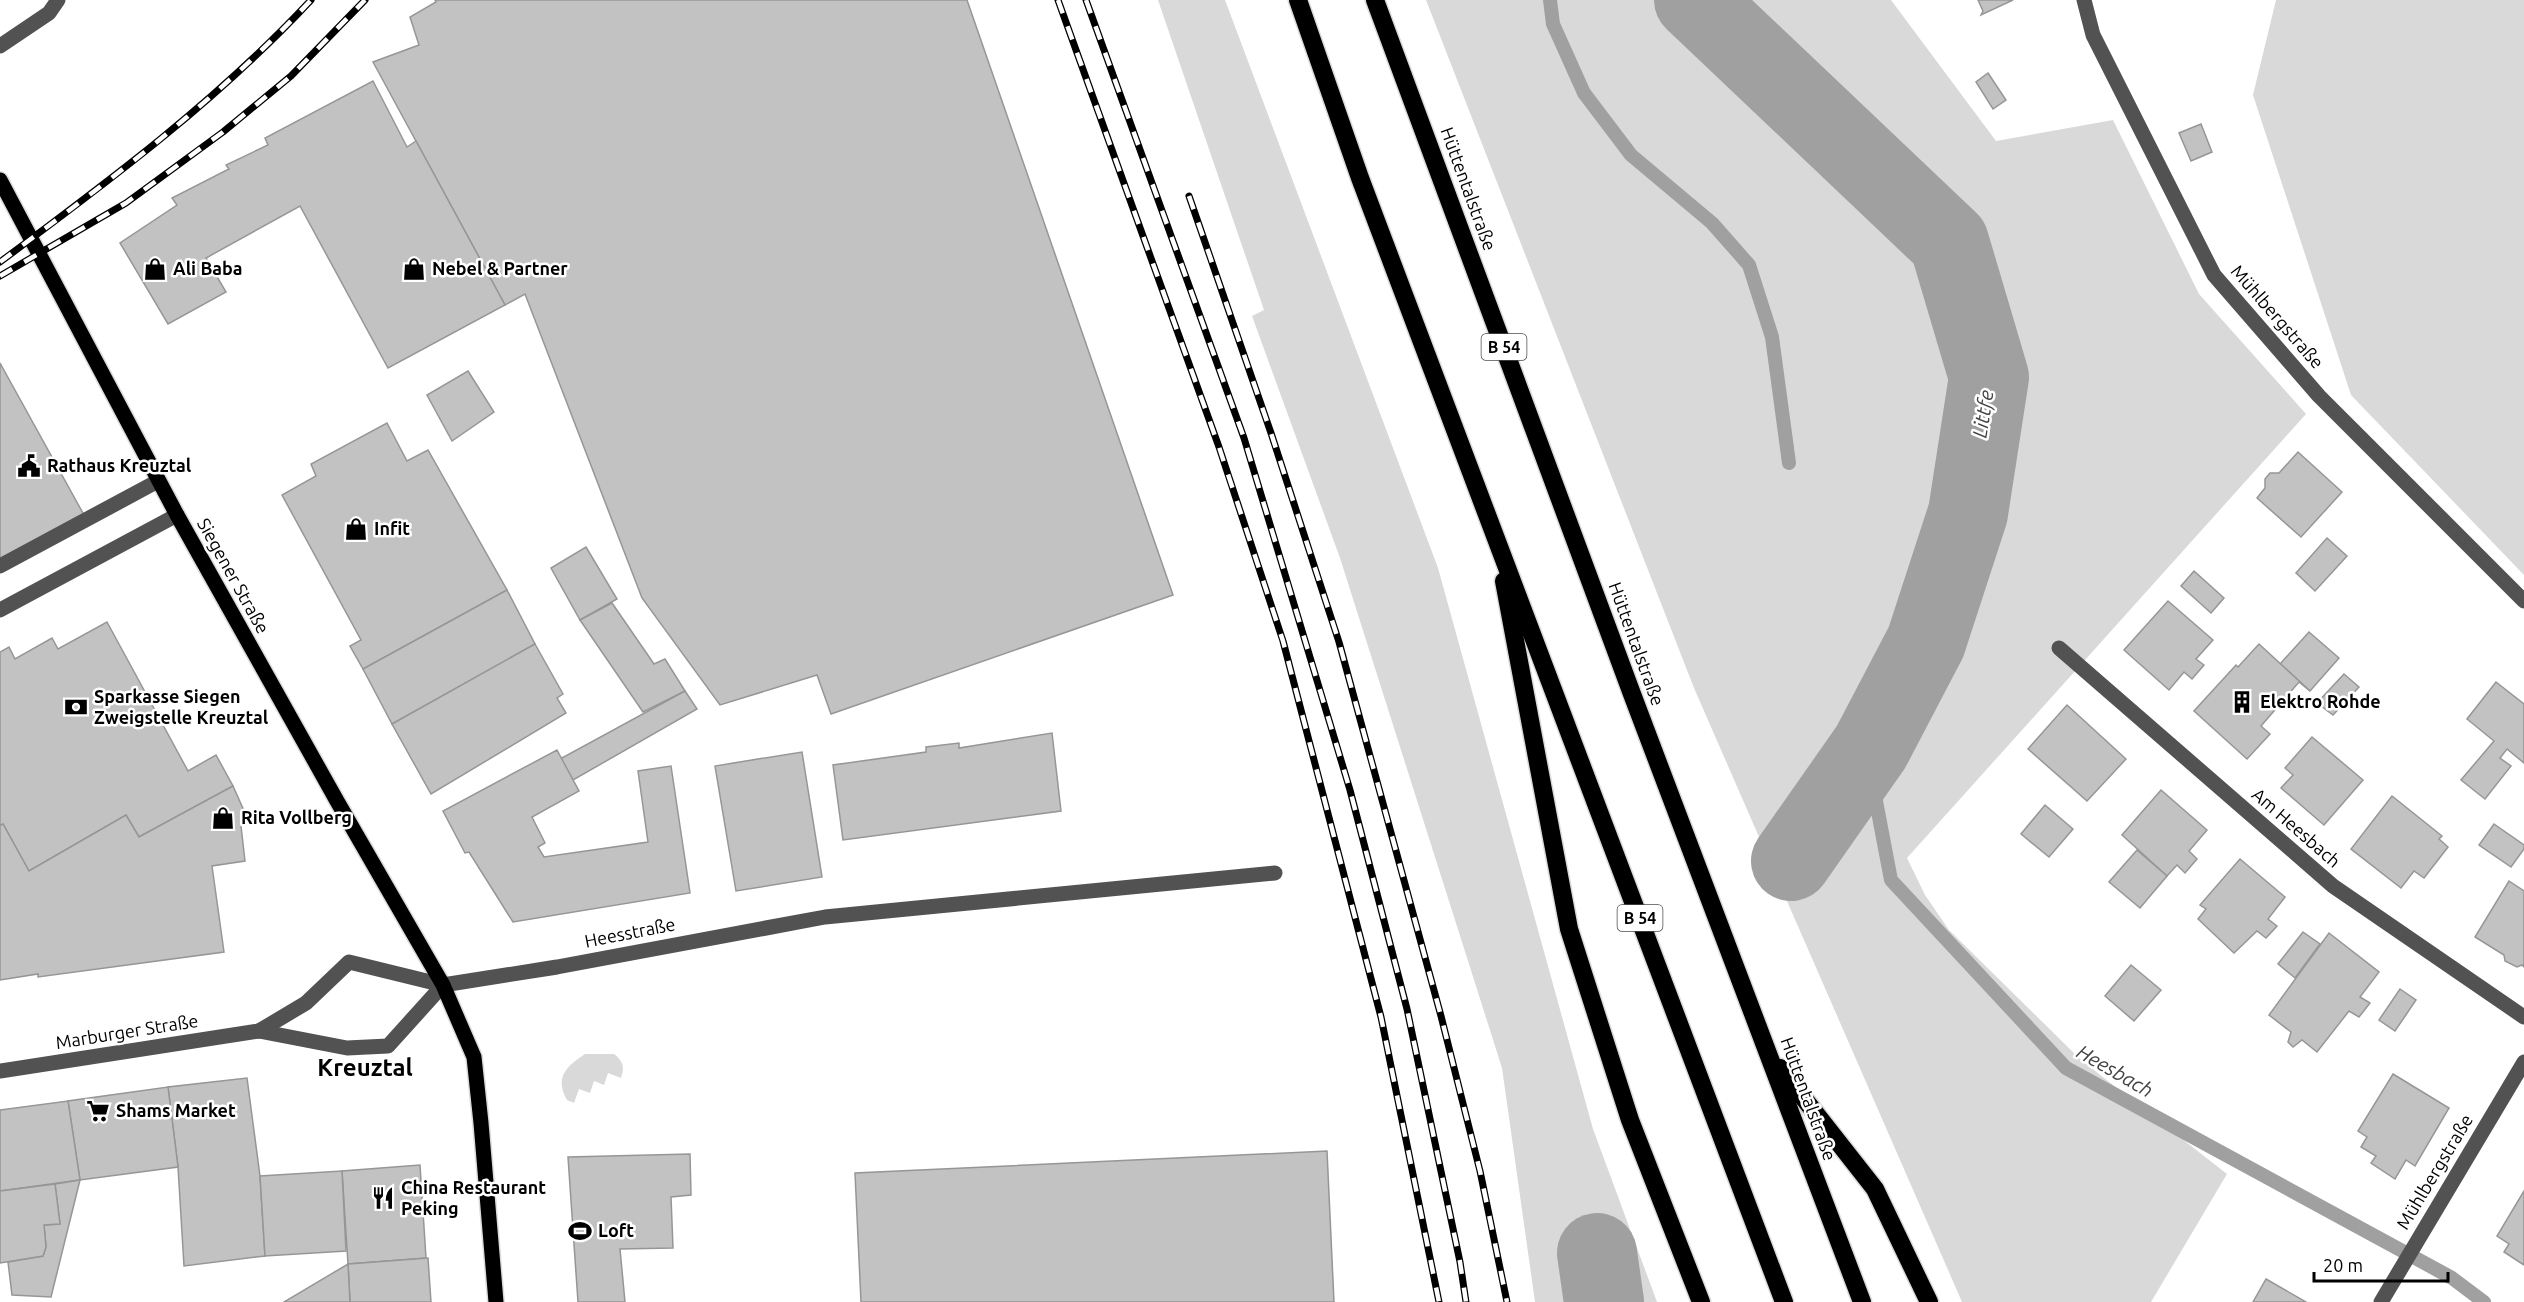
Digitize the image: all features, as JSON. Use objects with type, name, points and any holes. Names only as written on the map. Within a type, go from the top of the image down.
[{"type":"highway","name":"B 54","points":[[1298,0],[1360,178],[1784,1302]]},
{"type":"highway","name":"Hüttentalstraße","points":[[1375,0],[1632,694],[1862,1302]]},
{"type":"highway","points":[[1495,535],[1569,929],[1630,1120],[1701,1302]]},
{"type":"highway","points":[[1770,1054],[1875,1189],[1929,1302]]},
{"type":"main road","name":"Siegener Straße","points":[[0,180],[158,481],[443,985],[474,1058],[482,1123],[496,1302]]},
{"type":"street","points":[[0,46],[49,13],[58,0]]},
{"type":"street","name":"Mühlbergstraße","points":[[2084,0],[2093,35],[2214,275],[2319,396],[2524,601]]},
{"type":"street","points":[[0,567],[158,481]]},
{"type":"street","points":[[0,610],[177,515]]},
{"type":"street","name":"Am Heesbach","points":[[2059,648],[2332,886],[2524,1017]]},
{"type":"street","name":"Heesstraße","points":[[443,985],[557,967],[825,917],[1275,873]]},
{"type":"street","name":"Marburger Straße","points":[[0,1071],[259,1031],[347,1048],[388,1046],[443,985],[350,962],[306,1003],[259,1031]]},
{"type":"street","name":"Mühlbergstraße","points":[[2380,1302],[2524,1062]]},
{"type":"shaded area","points":[[1158,0],[1225,0],[1438,568],[1593,1129],[1657,1302],[1535,1302],[1502,1068],[1340,558],[1252,316],[1264,310]]},
{"type":"shaded area","points":[[1426,0],[1891,0],[1996,141],[2113,120],[2199,294],[2306,414],[1907,858],[1925,895],[1949,930],[2081,1060],[2227,1174],[2151,1302],[1962,1302],[1694,688]]},
{"type":"shaded area","points":[[2276,0],[2524,0],[2524,575],[2351,395],[2253,95]]},
{"type":"shaded area","points":[[585,1054],[614,1054],[622,1064],[622,1074],[621,1078],[608,1073],[604,1085],[594,1081],[590,1093],[579,1089],[574,1103],[567,1100],[563,1092],[562,1079],[568,1068]]},
{"type":"building","points":[[435,0],[967,0],[1173,595],[831,714],[817,675],[720,705],[642,598],[525,294],[505,305],[373,62],[419,45],[410,17],[436,2]]},
{"type":"building","points":[[1978,0],[2013,0],[1981,15],[1983,11]]},
{"type":"building","points":[[1988,73],[2006,100],[1993,109],[1976,82]]},
{"type":"building","points":[[373,81],[407,147],[416,141],[505,305],[388,368],[300,206],[206,258],[226,292],[168,324],[120,243],[177,205],[172,198],[229,169],[226,165],[268,145],[265,138]]},
{"type":"building","points":[[2201,124],[2212,152],[2191,161],[2179,133]]},
{"type":"building","name":"Rathaus Kreuztal","points":[[0,363],[84,515],[0,560]]},
{"type":"building","points":[[468,371],[494,412],[452,441],[427,395]]},
{"type":"building","points":[[387,423],[407,461],[428,450],[507,590],[363,669],[350,646],[361,640],[282,495],[316,476],[311,464]]},
{"type":"building","points":[[2298,452],[2342,492],[2301,537],[2257,498],[2265,488],[2265,479],[2270,473],[2279,473]]},
{"type":"building","points":[[2327,538],[2347,556],[2315,591],[2296,573]]},
{"type":"building","points":[[586,547],[617,599],[580,620],[551,568]]},
{"type":"building","points":[[2194,571],[2224,598],[2211,613],[2181,586]]},
{"type":"building","points":[[507,590],[535,644],[392,724],[363,669]]},
{"type":"building","points":[[2168,601],[2213,640],[2196,659],[2204,665],[2192,679],[2184,672],[2169,690],[2124,650]]},
{"type":"building","points":[[612,603],[654,664],[665,659],[685,691],[643,712],[580,620]]},
{"type":"building","name":"Sparkasse Siegen Zweigstelle Kreuztal","points":[[107,622],[188,771],[216,755],[233,786],[139,837],[126,815],[29,871],[3,824],[0,826],[0,652],[9,647],[15,659],[52,638],[58,649]]},
{"type":"building","points":[[2309,632],[2339,658],[2310,691],[2280,664]]},
{"type":"building","points":[[535,644],[563,694],[557,698],[566,713],[431,794],[392,724]]},
{"type":"building","name":"Elektro Rohde","points":[[2259,644],[2310,691],[2299,682],[2261,726],[2270,734],[2247,759],[2194,711],[2236,665],[2238,667]]},
{"type":"building","points":[[2344,674],[2359,687],[2333,715],[2317,703]]},
{"type":"building","points":[[2496,682],[2524,704],[2524,763],[2507,749],[2500,758],[2511,766],[2485,799],[2461,780],[2494,741],[2467,719]]},
{"type":"building","points":[[685,691],[697,709],[573,780],[560,759]]},
{"type":"building","points":[[2067,705],[2126,759],[2087,801],[2028,749]]},
{"type":"building","points":[[1052,733],[1061,811],[843,840],[833,765],[926,752],[926,747],[959,743],[959,748]]},
{"type":"building","points":[[2312,737],[2363,780],[2324,825],[2281,788],[2293,775],[2285,768]]},
{"type":"building","points":[[557,750],[579,791],[532,817],[545,843],[538,847],[544,857],[648,842],[638,771],[671,766],[690,893],[513,922],[469,852],[465,853],[443,811]]},
{"type":"building","points":[[802,752],[822,877],[736,891],[715,766]]},
{"type":"building","points":[[233,786],[249,822],[241,826],[245,861],[212,866],[224,952],[0,980],[0,826],[3,824],[29,871],[126,815],[139,837]]},
{"type":"building","points":[[2161,790],[2207,830],[2189,851],[2197,859],[2185,873],[2177,865],[2167,876],[2122,835]]},
{"type":"building","points":[[2392,796],[2442,836],[2439,839],[2448,847],[2424,878],[2414,871],[2401,888],[2351,849]]},
{"type":"building","points":[[2045,805],[2073,829],[2049,857],[2021,834]]},
{"type":"building","points":[[2494,824],[2524,845],[2524,849],[2511,867],[2479,845]]},
{"type":"building","points":[[2137,850],[2167,876],[2140,908],[2109,882]]},
{"type":"building","points":[[2240,859],[2285,897],[2268,919],[2277,926],[2266,938],[2257,931],[2234,953],[2198,919],[2206,909],[2200,905]]},
{"type":"building","points":[[2509,881],[2524,891],[2524,967],[2522,965],[2517,967],[2505,961],[2504,955],[2475,937]]},
{"type":"building","points":[[2303,932],[2320,944],[2295,978],[2278,964]]},
{"type":"building","points":[[2329,933],[2379,972],[2360,997],[2370,1003],[2359,1017],[2349,1011],[2317,1052],[2302,1040],[2293,1047],[2288,1042],[2291,1032],[2269,1015]]},
{"type":"building","points":[[2131,965],[2161,990],[2134,1021],[2105,996]]},
{"type":"building","points":[[2400,989],[2416,1000],[2395,1031],[2379,1020]]},
{"type":"building","points":[[2393,1074],[2449,1108],[2415,1166],[2406,1160],[2395,1179],[2371,1163],[2376,1156],[2361,1147],[2367,1137],[2358,1131]]},
{"type":"building","points":[[247,1078],[260,1176],[265,1256],[184,1266],[178,1167],[168,1087]]},
{"type":"building","points":[[168,1087],[178,1167],[80,1180],[68,1101]]},
{"type":"building","points":[[68,1101],[80,1180],[0,1191],[0,1110]]},
{"type":"building","points":[[1327,1151],[1334,1302],[861,1302],[855,1173]]},
{"type":"building","points":[[690,1154],[691,1195],[671,1197],[673,1248],[620,1249],[625,1302],[578,1302],[568,1157]]},
{"type":"building","points":[[420,1165],[426,1258],[348,1264],[342,1171]]},
{"type":"building","points":[[342,1171],[346,1251],[265,1256],[260,1176]]},
{"type":"building","points":[[80,1180],[51,1297],[12,1295],[8,1262],[43,1256],[46,1247],[44,1225],[60,1224],[55,1184]]},
{"type":"building","points":[[55,1184],[60,1224],[44,1225],[46,1247],[43,1256],[0,1263],[0,1191]]},
{"type":"building","points":[[2524,1191],[2524,1265],[2504,1252],[2509,1244],[2497,1236]]},
{"type":"building","points":[[428,1258],[431,1302],[350,1302],[348,1264]]},
{"type":"building","points":[[348,1264],[350,1302],[284,1302]]},
{"type":"building","points":[[2266,1279],[2306,1302],[2253,1302]]},
{"type":"waterway","points":[[1550,0],[1553,24],[1584,93],[1631,155],[1712,223],[1749,265],[1772,337],[1789,463]]},
{"type":"waterway","name":"Littfe","points":[[1694,0],[1949,242],[1989,377],[1968,513],[1926,642],[1871,747],[1791,861]]},
{"type":"waterway","name":"Heesbach","points":[[1871,747],[1872,780],[1891,880],[2066,1068],[2452,1278],[2484,1302]]},
{"type":"waterway","name":"Littfe","points":[[1597,1253],[1604,1302]]},
{"type":"railway","points":[[0,262],[162,138],[238,72],[311,0]]},
{"type":"railway","points":[[0,276],[126,203],[223,132],[291,76],[365,0]]},
{"type":"railway","points":[[1058,0],[1219,447],[1283,641],[1381,1017],[1439,1302]]},
{"type":"railway","points":[[1086,0],[1244,438],[1350,790],[1407,1009],[1460,1262],[1466,1302]]},
{"type":"railway","points":[[1189,196],[1271,433],[1339,642],[1441,1016],[1480,1171],[1507,1302]]},
{"type":"place","name":"Ali Baba","points":[[155,269]]},
{"type":"place","name":"Nebel & Partner","points":[[414,269]]},
{"type":"place","name":"Rathaus Kreuztal","points":[[29,466]]},
{"type":"place","name":"Infit","points":[[356,529]]},
{"type":"place","name":"Elektro Rohde","points":[[2242,702]]},
{"type":"place","name":"Sparkasse Siegen Zweigstelle Kreuztal","points":[[76,707]]},
{"type":"place","name":"Rita Vollberg","points":[[223,818]]},
{"type":"place","name":"Shams Market","points":[[98,1111]]},
{"type":"place","name":"China Restaurant Peking","points":[[383,1198]]},
{"type":"place","name":"Loft","points":[[580,1231]]},
{"type":"district","name":"Kreuztal","points":[[365,1068]]}]
